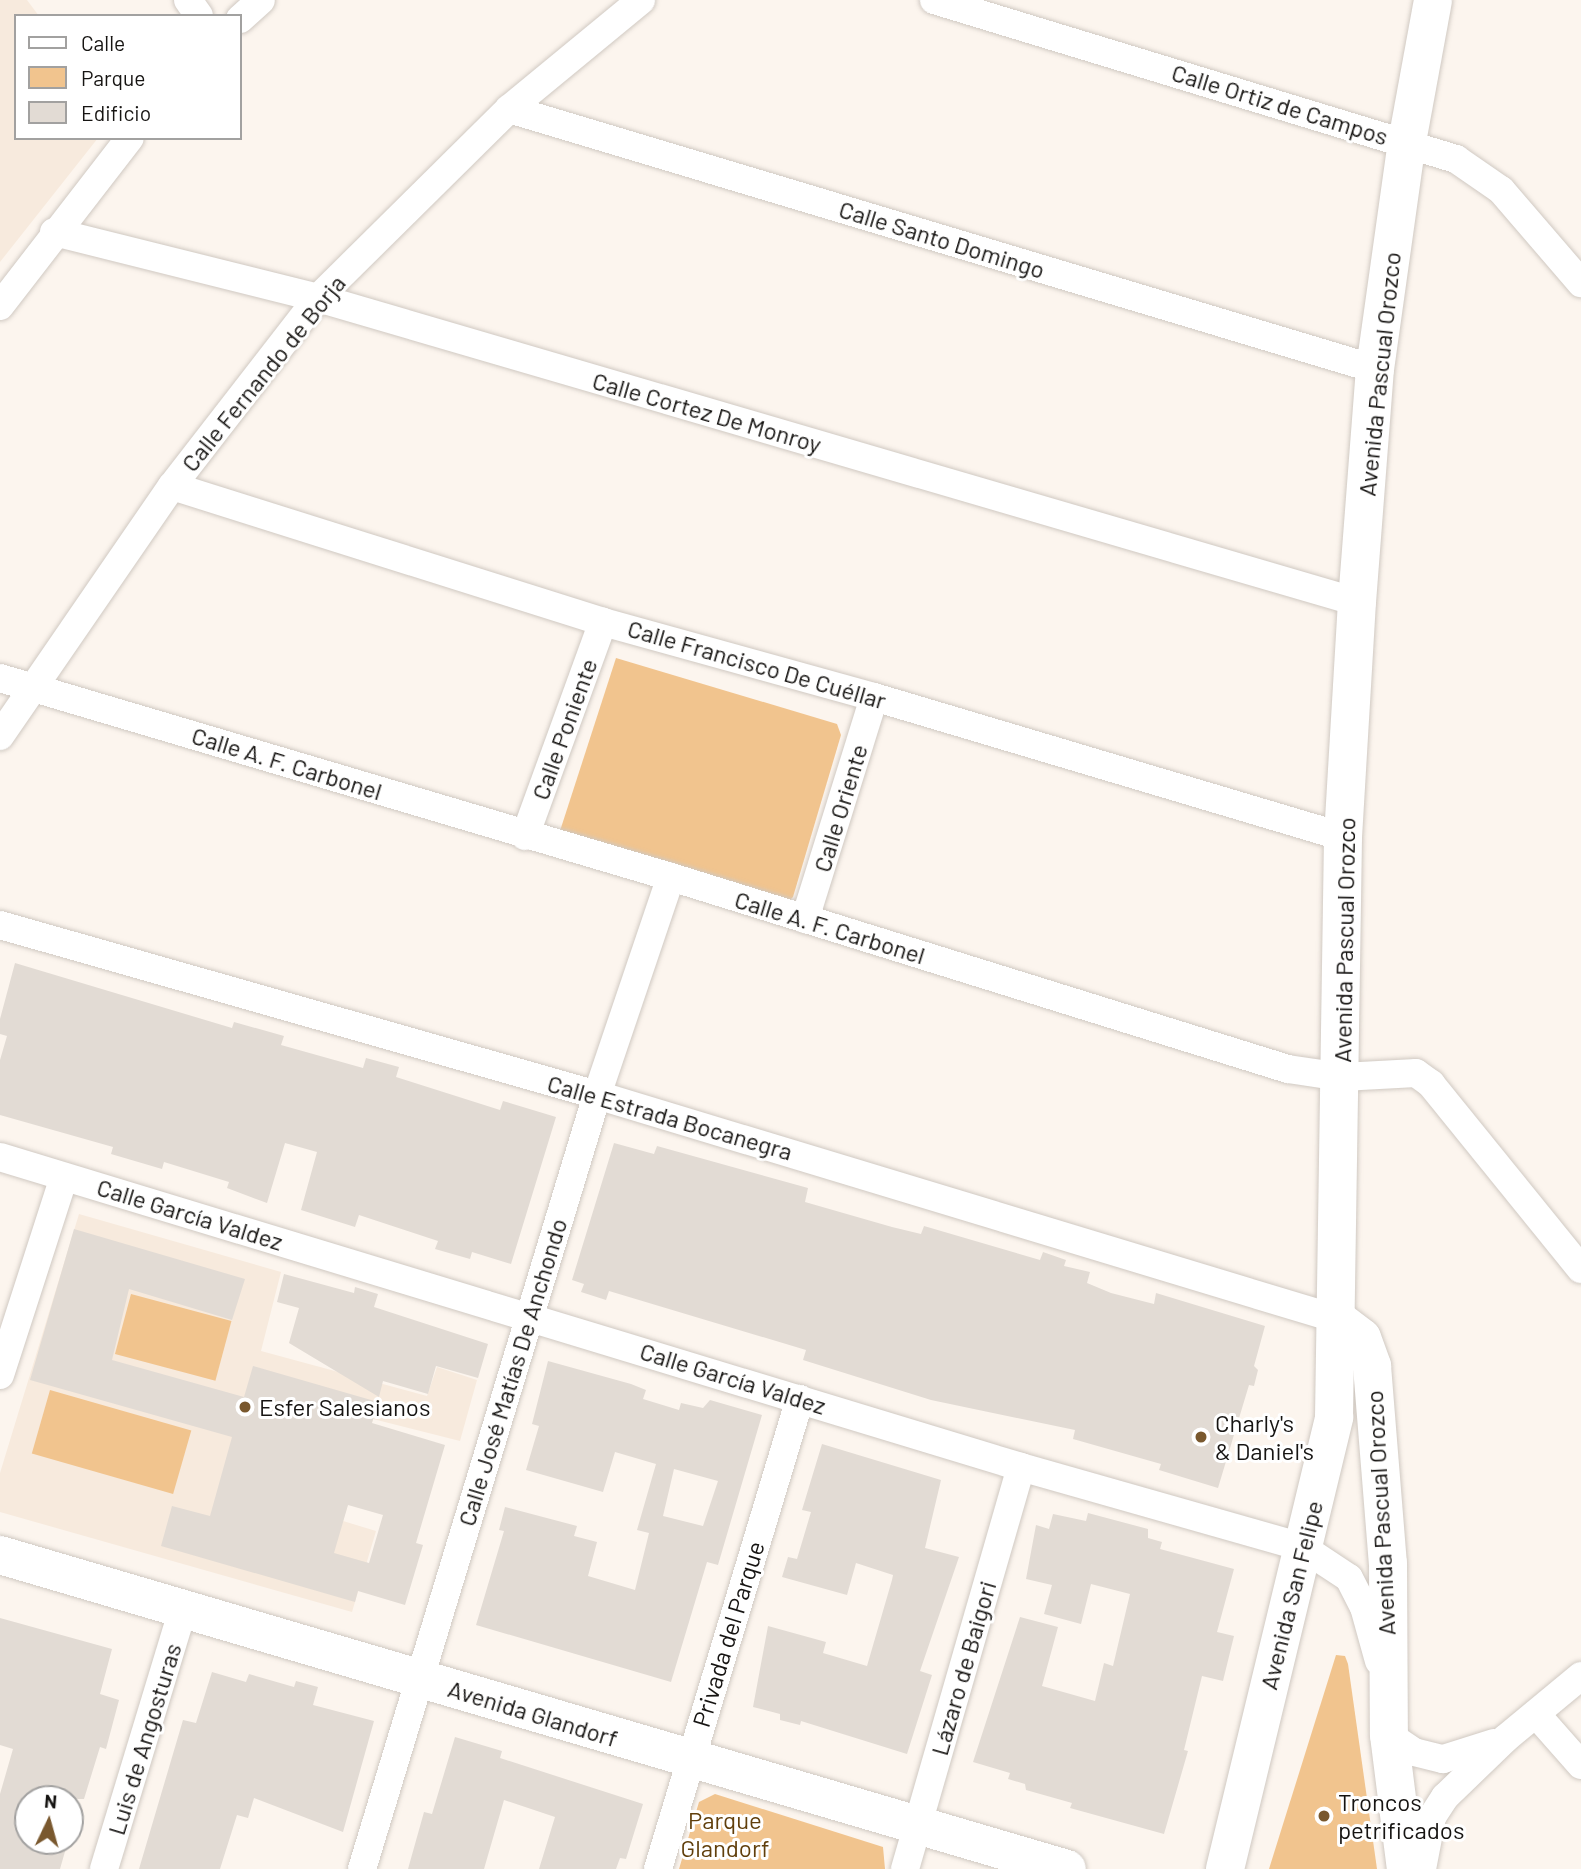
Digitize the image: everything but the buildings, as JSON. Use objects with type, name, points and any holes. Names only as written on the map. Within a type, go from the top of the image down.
[{"type":"main road","name":"Avenida Pascual Orozco","points":[[1406,1869],[1389,1735],[1388,1563],[1372,1366],[1362,1338],[1337,1319],[1343,837],[1375,369],[1407,142],[1433,0]]},
{"type":"main road","name":"Avenida San Felipe","points":[[1225,1869],[1334,1416],[1337,1319]]},
{"type":"main road","name":"Avenida Glandorf","points":[[0,1555],[1067,1869]]},
{"type":"street","points":[[242,17],[261,0]]},
{"type":"street","name":"Calle Fernando de Borja","points":[[0,736],[172,486],[318,298],[509,109],[641,0]]},
{"type":"street","name":"Calle Ortiz de Campos","points":[[934,0],[1456,159],[1487,177],[1581,283]]},
{"type":"street","name":"Calle Santo Domingo","points":[[509,109],[1375,369]]},
{"type":"street","points":[[0,306],[54,232],[128,140]]},
{"type":"street","name":"Calle Cortez De Monroy","points":[[54,232],[318,298],[1357,602]]},
{"type":"street","name":"Calle Francisco De Cuéllar","points":[[172,486],[603,622],[874,696],[1343,837]]},
{"type":"street","name":"Calle Poniente","points":[[525,835],[603,622]]},
{"type":"street","name":"Calle A. F. Carbonel","points":[[0,678],[671,877],[1288,1069],[1342,1077],[1406,1071],[1424,1077],[1581,1269]]},
{"type":"street","name":"Calle Oriente","points":[[806,919],[874,696]]},
{"type":"street","name":"Calle José Matías De Anchondo","points":[[362,1869],[597,1095],[671,877]]},
{"type":"street","name":"Calle Estrada Bocanegra","points":[[0,925],[597,1095],[1337,1319]]},
{"type":"street","name":"Calle García Valdez","points":[[0,1157],[1021,1467],[1301,1547],[1336,1568],[1358,1593],[1387,1687]]},
{"type":"street","points":[[0,1375],[64,1177]]},
{"type":"street","name":"Privada del Parque","points":[[658,1869],[800,1399]]},
{"type":"street","name":"Lázaro de Baigori","points":[[905,1869],[1021,1467]]},
{"type":"street","name":"Luis de Angosturas","points":[[104,1869],[183,1609]]},
{"type":"street","points":[[1422,1869],[1439,1806],[1506,1738],[1581,1676]]},
{"type":"street","points":[[1536,1714],[1581,1765]]},
{"type":"street","points":[[1389,1735],[1414,1752],[1443,1759],[1506,1738]]},
{"type":"shaded area","points":[[0,0],[27,0],[38,14],[14,14],[14,140],[96,140],[0,262]]},
{"type":"shaded area","name":"Esfer Salesianos","points":[[79,1214],[281,1272],[261,1351],[427,1396],[437,1367],[477,1380],[460,1441],[373,1419],[343,1521],[376,1531],[352,1612],[0,1512],[0,1473]]},
{"type":"green space","points":[[616,658],[837,724],[841,735],[793,897],[786,904],[559,834]]},
{"type":"green space","points":[[131,1294],[231,1321],[215,1381],[115,1354]]},
{"type":"green space","points":[[50,1390],[191,1431],[173,1494],[32,1453]]},
{"type":"green space","points":[[1336,1655],[1345,1656],[1348,1664],[1377,1869],[1269,1869]]},
{"type":"green space","name":"Parque Glandorf","points":[[715,1794],[883,1847],[885,1869],[679,1869],[699,1802]]},
{"type":"place","name":"Esfer Salesianos","points":[[245,1407]]},
{"type":"place","name":"Charly's & Daniel's","points":[[1201,1437]]},
{"type":"place","name":"Troncos petrificados","points":[[1324,1816]]}]
